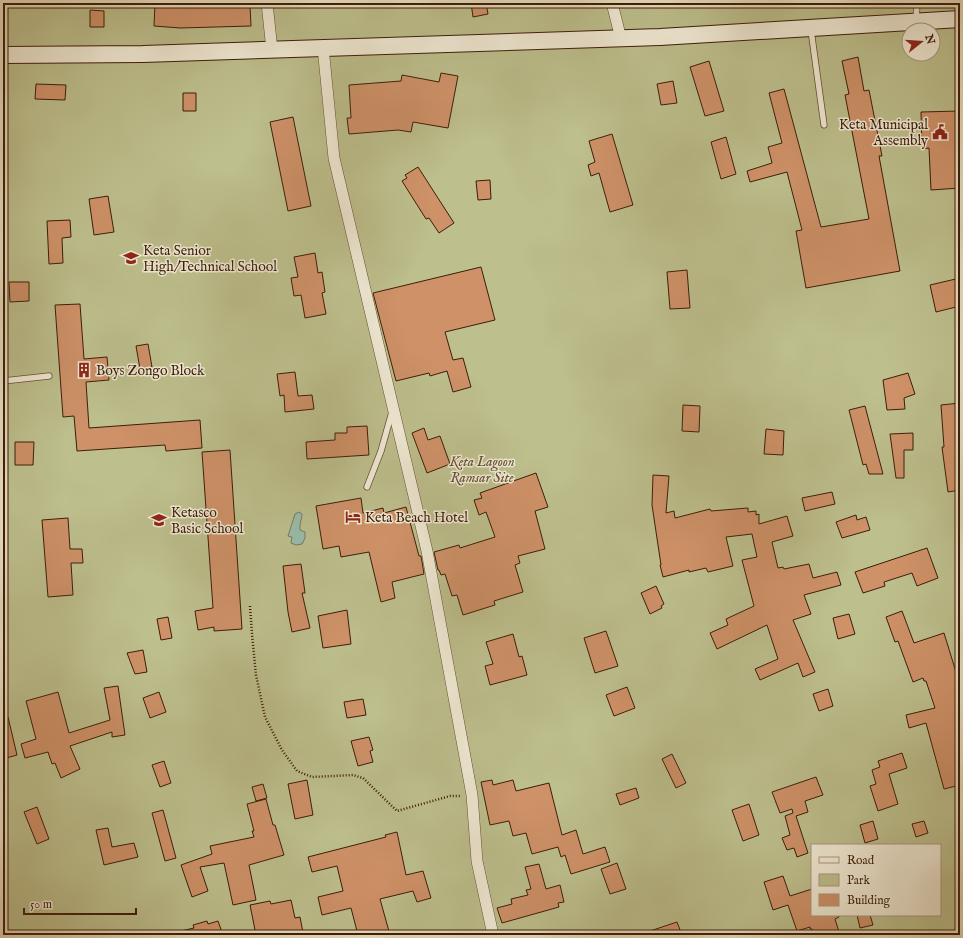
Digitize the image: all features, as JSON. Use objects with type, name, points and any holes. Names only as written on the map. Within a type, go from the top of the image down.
[{"type":"main road","points":[[3,55],[143,54],[324,47],[621,39],[960,19]]},
{"type":"street","points":[[267,3],[272,50]]},
{"type":"street","points":[[612,3],[621,39]]},
{"type":"street","points":[[324,47],[334,158],[392,410],[427,551],[472,795],[477,861],[493,935]]},
{"type":"lane","points":[[916,21],[917,3]]},
{"type":"lane","points":[[810,28],[824,125]]},
{"type":"lane","points":[[3,381],[49,376]]},
{"type":"lane","points":[[367,487],[381,451],[392,410]]},
{"type":"path","points":[[250,606],[256,675],[265,717],[282,750],[296,770],[312,777],[353,775],[363,778],[397,811],[450,796],[472,795]]},
{"type":"green space","name":"Keta Lagoon Ramsar Site","points":[[3,3],[960,3],[960,935],[3,935]]},
{"type":"shaded area","points":[[299,512],[302,514],[300,530],[305,532],[305,538],[302,544],[296,545],[291,543],[292,537],[288,536],[295,514]]},
{"type":"building","points":[[155,3],[221,3],[221,7],[250,6],[251,26],[180,28],[154,26]]},
{"type":"building","points":[[471,3],[486,3],[488,14],[473,17]]},
{"type":"building","points":[[90,10],[104,11],[104,27],[90,27]]},
{"type":"building","points":[[858,57],[864,91],[869,90],[882,156],[879,156],[900,271],[806,288],[796,231],[802,230],[787,172],[750,182],[747,171],[772,163],[768,147],[782,143],[769,93],[784,89],[821,227],[869,219],[845,95],[849,94],[842,61]]},
{"type":"building","points":[[709,61],[724,111],[705,116],[690,67]]},
{"type":"building","points":[[441,73],[458,76],[448,128],[413,122],[411,132],[398,130],[349,134],[347,118],[351,118],[349,85],[401,81],[402,75],[439,82]]},
{"type":"building","points":[[673,81],[677,103],[661,105],[657,84]]},
{"type":"building","points":[[36,84],[66,85],[65,100],[35,99]]},
{"type":"building","points":[[183,93],[196,93],[196,111],[183,111]]},
{"type":"building","points":[[960,111],[960,188],[931,190],[929,148],[922,149],[921,112]]},
{"type":"building","points":[[293,117],[311,206],[288,211],[270,122]]},
{"type":"building","points":[[612,134],[633,205],[610,212],[599,173],[591,176],[588,165],[595,162],[589,141]]},
{"type":"building","points":[[726,137],[736,174],[721,179],[711,142]]},
{"type":"building","points":[[418,167],[454,223],[439,233],[429,218],[426,219],[402,181],[407,178],[405,175]]},
{"type":"building","points":[[490,180],[491,199],[478,200],[476,181]]},
{"type":"building","points":[[108,196],[114,232],[94,235],[89,199]]},
{"type":"building","points":[[70,220],[71,237],[62,238],[63,263],[49,264],[47,221]]},
{"type":"building","points":[[315,253],[318,273],[322,272],[325,292],[322,293],[326,314],[305,318],[301,295],[294,296],[291,278],[298,277],[294,257]]},
{"type":"building","points":[[481,267],[495,320],[445,332],[453,360],[463,358],[471,387],[453,392],[447,371],[430,376],[429,373],[396,381],[373,293]]},
{"type":"building","points":[[687,270],[690,308],[670,309],[667,272]]},
{"type":"building","points":[[960,278],[960,306],[936,312],[930,285]]},
{"type":"building","points":[[9,282],[29,282],[29,301],[10,302]]},
{"type":"building","points":[[80,304],[84,359],[107,357],[109,380],[86,382],[89,428],[200,420],[202,448],[166,451],[165,445],[77,451],[74,416],[63,417],[55,305]]},
{"type":"building","points":[[148,344],[152,367],[140,369],[136,346]]},
{"type":"building","points":[[295,372],[298,396],[312,395],[314,409],[285,412],[284,395],[280,396],[277,374]]},
{"type":"building","points":[[908,373],[915,394],[904,398],[905,409],[887,410],[883,380]]},
{"type":"building","points":[[960,403],[960,490],[948,492],[942,447],[944,447],[941,405]]},
{"type":"building","points":[[683,405],[700,406],[699,432],[682,431]]},
{"type":"building","points":[[865,406],[883,474],[869,474],[866,464],[863,465],[849,410]]},
{"type":"building","points":[[367,426],[369,455],[307,459],[306,442],[335,440],[335,433],[347,433],[347,427]]},
{"type":"building","points":[[424,428],[428,440],[440,436],[450,464],[427,473],[412,433]]},
{"type":"building","points":[[766,429],[784,431],[783,455],[764,454]]},
{"type":"building","points":[[913,433],[913,450],[904,450],[904,478],[896,478],[890,434]]},
{"type":"building","points":[[15,442],[34,442],[33,465],[15,465]]},
{"type":"building","points":[[230,450],[242,629],[214,631],[214,627],[198,630],[195,611],[213,608],[202,452]]},
{"type":"building","points":[[536,473],[548,507],[535,511],[545,549],[518,556],[520,563],[515,565],[523,592],[494,601],[495,605],[463,615],[457,595],[452,596],[445,574],[441,575],[438,570],[434,552],[459,545],[460,548],[495,537],[486,512],[479,515],[474,500],[482,498],[480,493]]},
{"type":"building","points":[[653,475],[669,476],[666,513],[674,511],[675,518],[710,509],[711,511],[748,508],[748,512],[756,511],[756,515],[759,514],[759,524],[787,516],[793,536],[772,542],[778,568],[783,567],[784,569],[809,564],[813,578],[837,572],[841,585],[804,595],[811,614],[793,620],[815,672],[803,677],[798,663],[760,680],[755,669],[778,659],[767,625],[717,649],[710,633],[728,625],[726,619],[754,606],[742,560],[757,557],[752,534],[726,537],[733,566],[708,572],[706,568],[689,572],[689,570],[663,577],[652,505]]},
{"type":"building","points":[[832,492],[835,504],[805,511],[802,498]]},
{"type":"building","points":[[361,498],[363,513],[383,508],[384,513],[406,507],[419,556],[421,556],[424,574],[392,582],[395,598],[381,602],[369,552],[341,557],[339,546],[323,549],[316,506]]},
{"type":"building","points":[[856,515],[857,520],[866,517],[870,530],[842,538],[836,522]]},
{"type":"building","points":[[68,518],[70,549],[82,549],[83,563],[71,563],[73,595],[48,597],[42,520]]},
{"type":"building","points":[[927,548],[938,578],[917,586],[912,573],[884,582],[885,586],[863,593],[855,572]]},
{"type":"building","points":[[301,564],[305,593],[302,593],[310,628],[292,632],[288,612],[283,566]]},
{"type":"building","points":[[656,586],[664,604],[661,606],[662,608],[650,614],[641,593]]},
{"type":"building","points":[[347,610],[351,644],[323,648],[318,616]]},
{"type":"building","points":[[902,611],[914,643],[944,633],[960,685],[960,785],[944,789],[926,723],[909,728],[906,715],[935,708],[926,681],[924,681],[923,678],[913,682],[898,641],[895,642],[886,617]]},
{"type":"building","points":[[849,614],[855,634],[838,639],[833,618]]},
{"type":"building","points":[[168,617],[172,638],[161,640],[157,619]]},
{"type":"building","points":[[606,631],[618,666],[595,673],[584,638]]},
{"type":"building","points":[[513,634],[519,657],[522,656],[527,675],[490,685],[485,666],[493,664],[486,642]]},
{"type":"building","points":[[143,650],[147,672],[135,674],[127,653]]},
{"type":"building","points":[[118,686],[125,735],[112,737],[112,732],[70,746],[80,769],[61,778],[55,763],[52,764],[48,752],[25,758],[21,744],[36,739],[26,701],[58,692],[69,733],[110,720],[104,688]]},
{"type":"building","points":[[627,687],[635,708],[614,716],[606,695]]},
{"type":"building","points":[[828,689],[833,706],[819,711],[813,694]]},
{"type":"building","points":[[159,692],[166,712],[150,718],[143,698]]},
{"type":"building","points":[[363,699],[366,715],[347,718],[344,702]]},
{"type":"building","points":[[8,717],[17,755],[3,759],[3,718]]},
{"type":"building","points":[[369,737],[373,750],[370,751],[373,762],[358,766],[351,741]]},
{"type":"building","points":[[902,753],[907,768],[889,774],[898,804],[878,811],[870,786],[876,784],[872,770],[880,767],[878,761]]},
{"type":"building","points":[[672,754],[686,783],[676,788],[662,759]]},
{"type":"building","points":[[164,761],[171,783],[160,787],[152,765]]},
{"type":"building","points":[[816,777],[823,795],[805,801],[808,812],[796,816],[808,853],[797,857],[794,848],[787,850],[782,838],[790,835],[785,816],[793,813],[792,809],[780,813],[772,792]]},
{"type":"building","points":[[307,780],[313,815],[295,819],[288,784]]},
{"type":"building","points":[[492,780],[493,785],[513,780],[516,791],[549,783],[562,835],[576,830],[583,854],[605,847],[610,862],[571,874],[565,855],[561,857],[558,847],[532,854],[526,833],[513,836],[509,821],[490,825],[481,782]]},
{"type":"building","points":[[263,784],[267,798],[256,801],[252,787]]},
{"type":"building","points":[[636,788],[639,798],[620,805],[616,794]]},
{"type":"building","points":[[266,799],[273,825],[275,825],[284,855],[249,865],[256,900],[233,905],[224,863],[200,867],[208,891],[192,897],[181,865],[212,854],[210,846],[254,837],[252,831],[254,831],[247,804]]},
{"type":"building","points":[[749,804],[759,835],[743,841],[732,810]]},
{"type":"building","points":[[37,807],[49,839],[37,844],[24,812]]},
{"type":"building","points":[[163,810],[176,858],[165,861],[152,813]]},
{"type":"building","points":[[873,821],[878,839],[865,843],[860,825]]},
{"type":"building","points":[[924,821],[928,833],[916,837],[912,824]]},
{"type":"building","points":[[108,828],[112,847],[134,843],[138,857],[104,865],[96,830]]},
{"type":"building","points":[[397,832],[406,875],[423,871],[431,898],[417,902],[413,891],[380,899],[390,935],[358,935],[351,908],[322,915],[318,897],[343,891],[337,866],[312,872],[308,857],[386,837],[385,835]]},
{"type":"building","points":[[617,863],[626,889],[610,894],[601,869]]},
{"type":"building","points":[[539,864],[546,889],[560,885],[564,902],[558,903],[559,907],[502,923],[497,908],[512,904],[511,899],[528,895],[526,890],[531,889],[525,867]]},
{"type":"building","points":[[783,876],[790,896],[811,889],[811,916],[839,916],[835,919],[840,935],[815,935],[810,927],[797,931],[788,905],[773,910],[764,882]]},
{"type":"building","points":[[291,900],[295,918],[300,917],[303,933],[293,935],[256,935],[250,905],[270,901],[271,904]]},
{"type":"building","points":[[857,916],[870,916],[873,925],[860,928]]},
{"type":"building","points":[[207,921],[208,924],[218,921],[223,935],[181,935],[181,931],[194,928],[193,925]]},
{"type":"building","points":[[677,922],[682,935],[644,935],[644,933]]},
{"type":"place","name":"Keta Municipal Assembly","points":[[940,132]]},
{"type":"place","name":"Keta Senior High/Technical School","points":[[131,258]]},
{"type":"place","name":"Boys Zongo Block","points":[[84,370]]},
{"type":"place","name":"Keta Beach Hotel","points":[[353,517]]},
{"type":"place","name":"Ketasco Basic School","points":[[159,520]]}]
